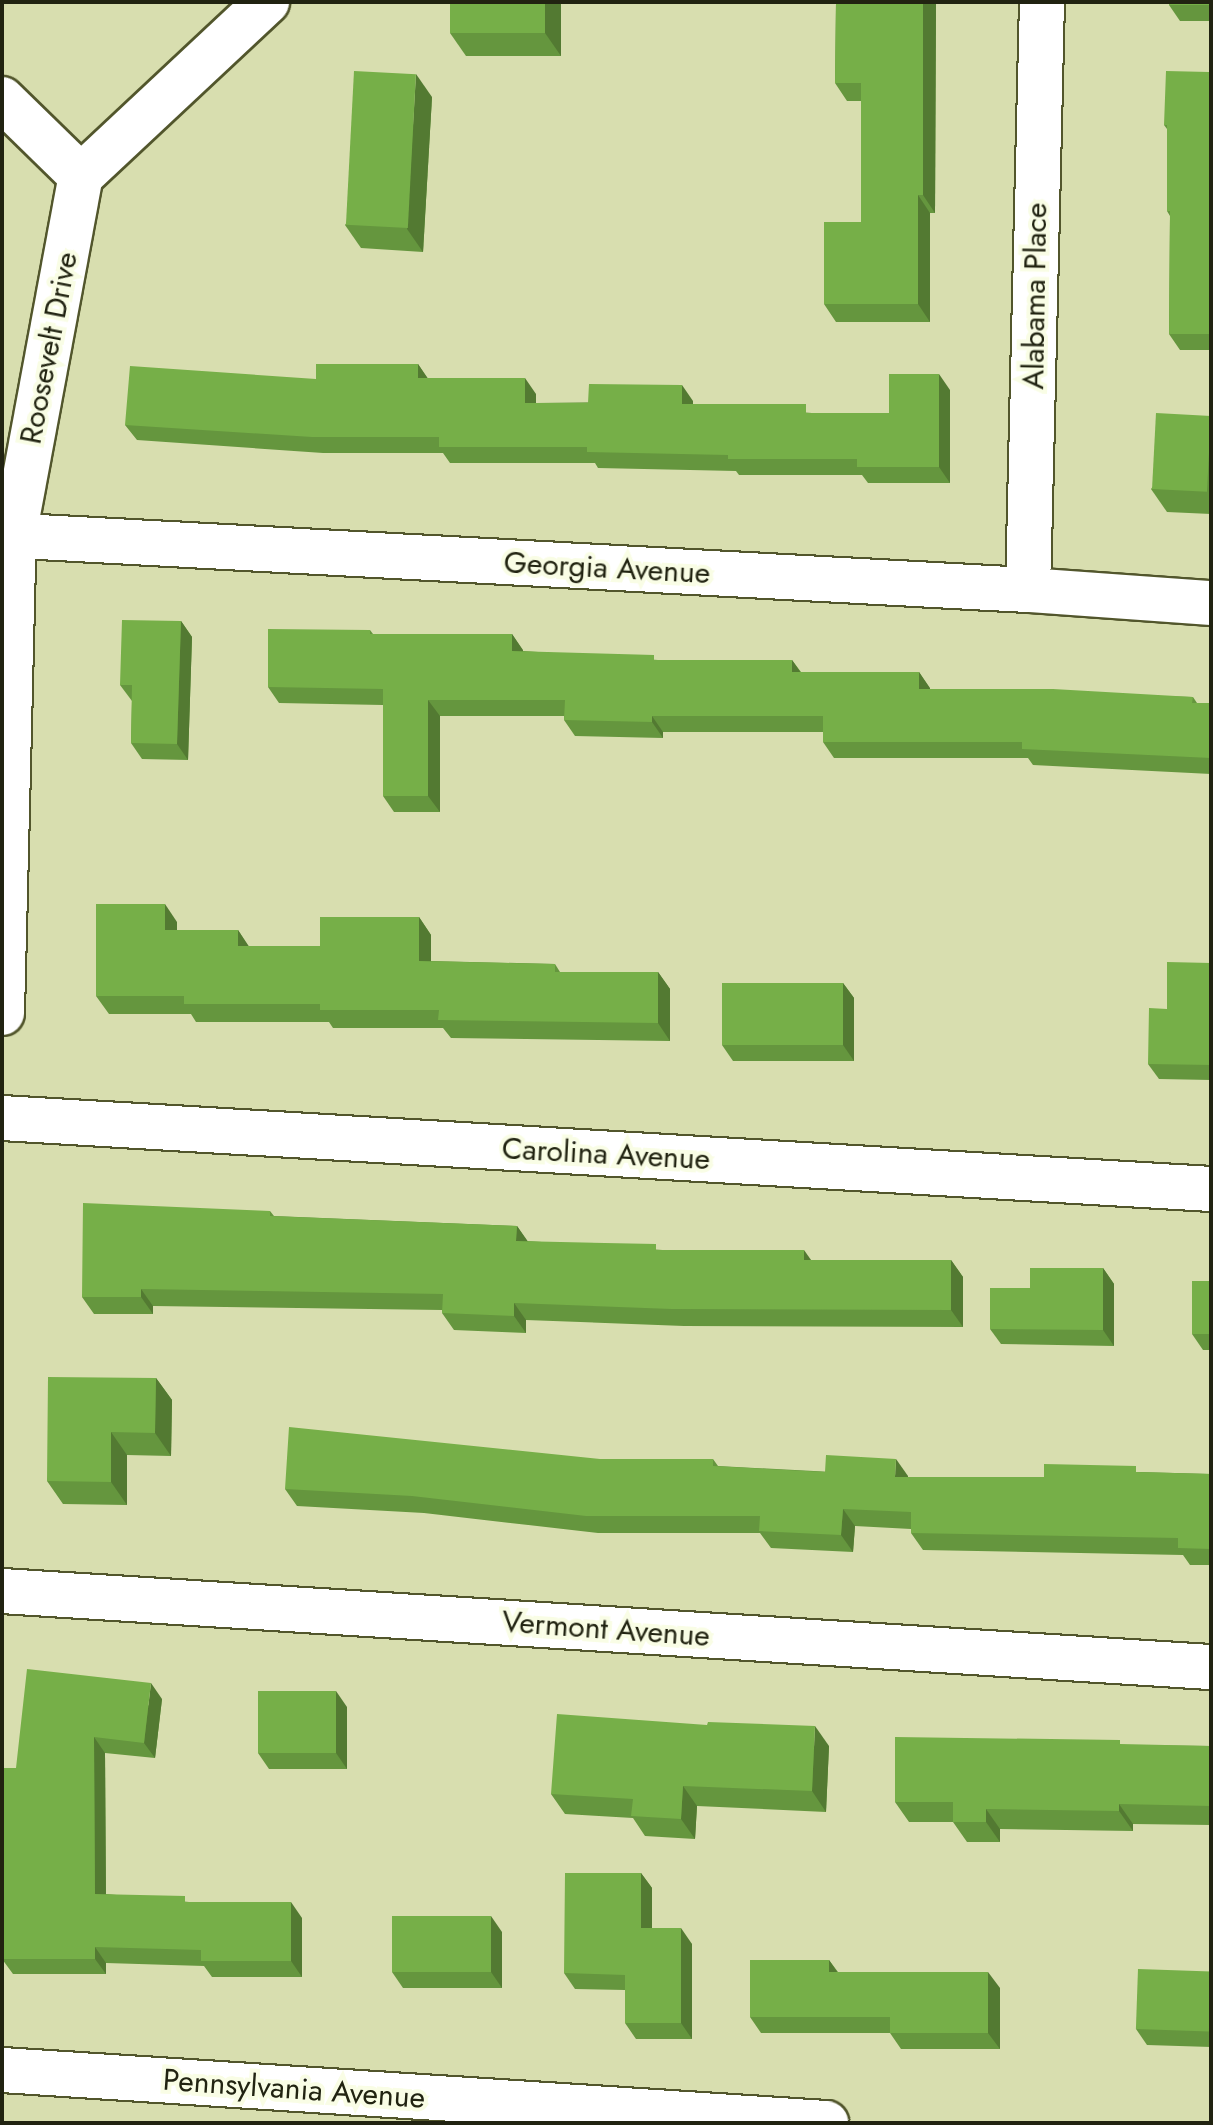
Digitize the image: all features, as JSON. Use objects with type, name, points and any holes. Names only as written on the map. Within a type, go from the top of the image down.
[{"type":"street","points":[[2,99],[81,176],[267,2]]},
{"type":"street","name":"Alabama Place","points":[[1028,590],[1042,2]]},
{"type":"street","name":"Roosevelt Drive","points":[[2,1013],[8,536],[81,176]]},
{"type":"street","name":"Georgia Avenue","points":[[8,536],[1028,590],[1211,603]]},
{"type":"street","name":"Carolina Avenue","points":[[2,1118],[1211,1189]]},
{"type":"street","name":"Vermont Avenue","points":[[2,1591],[1211,1667]]},
{"type":"street","name":"Pennsylvania Avenue","points":[[2,2070],[826,2123]]},
{"type":"building","points":[[450,2],[545,2],[545,33],[450,33]]},
{"type":"building","points":[[836,2],[923,2],[923,195],[918,195],[918,304],[824,304],[824,222],[861,222],[861,83],[835,83]]},
{"type":"building","points":[[1169,2],[1211,2],[1211,5],[1169,5]]},
{"type":"building","points":[[1210,31],[1211,334],[1169,334],[1170,211],[1167,211],[1167,125],[1164,125],[1166,71],[1209,72]]},
{"type":"building","points":[[354,71],[416,74],[408,228],[346,225]]},
{"type":"building","points":[[316,364],[418,364],[418,378],[525,378],[525,403],[588,403],[589,384],[682,385],[682,404],[806,404],[806,413],[889,413],[889,374],[939,374],[939,467],[857,467],[857,459],[728,459],[728,455],[587,452],[587,447],[439,447],[439,437],[312,437],[125,425],[130,366],[316,379]]},
{"type":"building","points":[[1156,413],[1211,416],[1207,492],[1152,489]]},
{"type":"building","points":[[122,620],[181,621],[177,744],[131,743],[132,685],[120,685]]},
{"type":"building","points":[[268,629],[370,630],[370,634],[512,634],[512,651],[654,655],[654,660],[792,660],[792,672],[919,672],[919,689],[1053,689],[1193,697],[1192,703],[1211,703],[1211,758],[1022,749],[1022,742],[823,742],[823,716],[652,716],[652,722],[564,720],[565,700],[428,700],[428,796],[383,796],[383,689],[268,687]]},
{"type":"building","points":[[96,904],[165,904],[165,930],[238,930],[238,946],[320,946],[320,917],[419,917],[419,961],[555,964],[555,972],[658,972],[658,1023],[438,1020],[439,1010],[320,1010],[320,1004],[184,1004],[184,996],[96,996]]},
{"type":"building","points":[[1167,962],[1211,963],[1211,1065],[1148,1064],[1149,1008],[1167,1009]]},
{"type":"building","points":[[722,983],[843,983],[843,1045],[722,1045]]},
{"type":"building","points":[[83,1203],[270,1211],[270,1216],[517,1226],[516,1241],[656,1244],[656,1250],[804,1250],[804,1260],[951,1260],[951,1310],[672,1309],[514,1303],[514,1316],[442,1313],[443,1294],[141,1289],[141,1297],[82,1297]]},
{"type":"building","points":[[1030,1268],[1103,1268],[1103,1330],[990,1329],[990,1288],[1030,1288]]},
{"type":"building","points":[[1192,1281],[1211,1281],[1211,1334],[1192,1334]]},
{"type":"building","points":[[48,1377],[156,1378],[155,1433],[111,1432],[111,1482],[47,1481]]},
{"type":"building","points":[[289,1427],[600,1459],[713,1459],[713,1466],[825,1472],[826,1455],[896,1459],[895,1477],[1044,1477],[1044,1464],[1136,1466],[1136,1472],[1211,1474],[1211,1549],[1178,1548],[1178,1538],[911,1533],[911,1512],[843,1509],[841,1535],[759,1531],[760,1516],[586,1516],[412,1496],[285,1489]]},
{"type":"building","points":[[27,1669],[151,1683],[144,1743],[94,1737],[95,1894],[185,1896],[185,1902],[291,1902],[291,1961],[201,1961],[201,1950],[95,1947],[95,1959],[2,1959],[3,1768],[16,1768]]},
{"type":"building","points":[[258,1691],[336,1691],[336,1753],[258,1753]]},
{"type":"building","points":[[557,1714],[707,1725],[708,1722],[815,1726],[812,1791],[683,1786],[681,1819],[631,1816],[633,1799],[551,1794]]},
{"type":"building","points":[[895,1737],[1120,1740],[1120,1744],[1211,1746],[1211,1806],[1119,1804],[1119,1811],[986,1809],[986,1822],[953,1822],[953,1802],[895,1802]]},
{"type":"building","points":[[565,1873],[641,1873],[641,1928],[681,1928],[681,2023],[625,2023],[625,1975],[564,1973]]},
{"type":"building","points":[[392,1916],[491,1916],[491,1972],[392,1972]]},
{"type":"building","points":[[750,1960],[829,1960],[829,1972],[988,1972],[988,2033],[890,2033],[890,2017],[750,2017]]},
{"type":"building","points":[[1138,1969],[1211,1972],[1209,2032],[1136,2029]]}]
